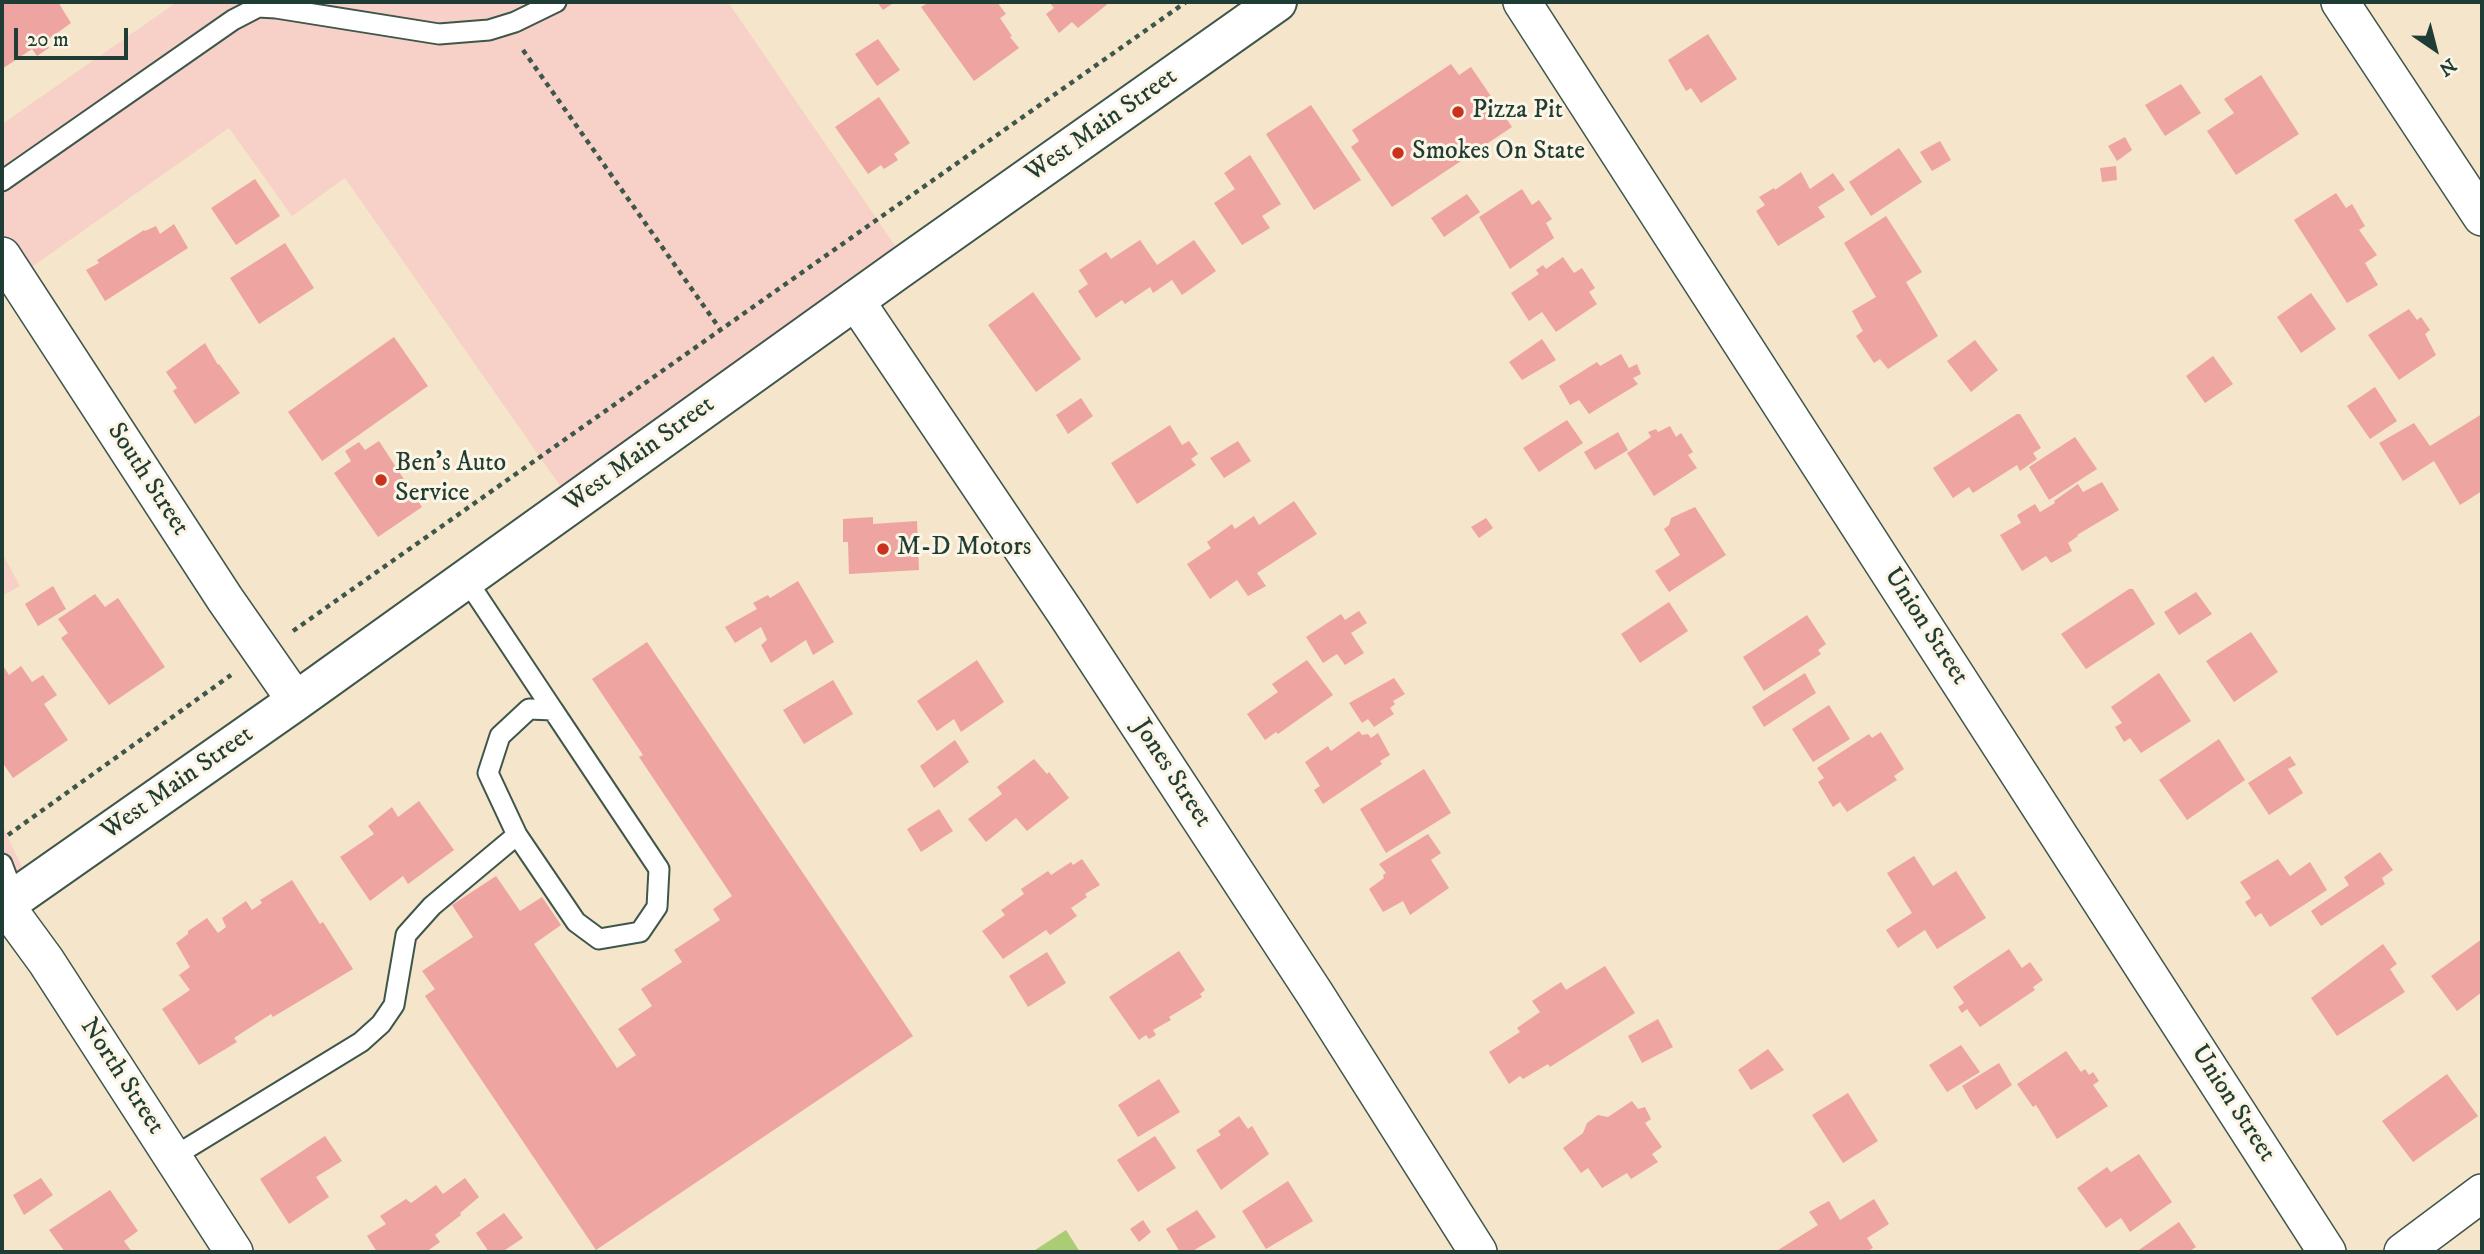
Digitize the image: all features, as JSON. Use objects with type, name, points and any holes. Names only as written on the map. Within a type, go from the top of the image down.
[{"type":"main road","name":"West Main Street","points":[[6,893],[296,701],[855,300],[1277,2]]},
{"type":"street","name":"Union Street","points":[[1522,2],[2327,1252]]},
{"type":"street","points":[[2340,2],[2482,217]]},
{"type":"street","name":"South Street","points":[[2,256],[225,599],[296,701]]},
{"type":"street","name":"Jones Street","points":[[855,300],[1067,615],[1315,994],[1478,1252]]},
{"type":"street","name":"North Street","points":[[6,893],[46,961],[234,1252]]},
{"type":"street","points":[[2403,1252],[2482,1193]]},
{"type":"lane","points":[[2,181],[233,20],[258,7],[439,34],[489,30],[556,2]]},
{"type":"lane","points":[[466,579],[659,869],[657,907],[640,932],[599,939],[576,922],[517,835],[488,773],[500,736],[529,709],[553,710]]},
{"type":"lane","points":[[173,1157],[361,1042],[381,1024],[394,1005],[407,935],[432,906],[517,835]]},
{"type":"path","points":[[289,633],[1186,2]]},
{"type":"path","points":[[506,25],[720,329]]},
{"type":"path","points":[[2,840],[232,675]]},
{"type":"shaded area","points":[[177,2],[728,2],[907,263],[572,503],[345,178],[292,216],[229,128],[16,278],[2,256],[2,124]]},
{"type":"shaded area","points":[[2,553],[20,586],[2,596]]},
{"type":"shaded area","points":[[2,825],[31,886],[2,907]]},
{"type":"green space","points":[[1066,1230],[1080,1252],[1032,1252]]},
{"type":"building","points":[[2,2],[58,2],[71,23],[46,41],[49,48],[37,56],[32,49],[2,69]]},
{"type":"building","points":[[877,2],[895,2],[883,10]]},
{"type":"building","points":[[929,2],[997,2],[1006,14],[1000,18],[1019,48],[974,81],[921,7]]},
{"type":"building","points":[[1049,2],[1110,2],[1078,28],[1072,22],[1059,33],[1046,14],[1054,8]]},
{"type":"building","points":[[1708,34],[1737,79],[1701,103],[1691,88],[1686,91],[1668,60]]},
{"type":"building","points":[[878,39],[900,70],[877,86],[855,54]]},
{"type":"building","points":[[1451,64],[1459,75],[1471,67],[1512,127],[1392,207],[1351,147],[1359,141],[1352,130]]},
{"type":"building","points":[[2261,75],[2299,134],[2236,175],[2207,131],[2234,113],[2224,99]]},
{"type":"building","points":[[2181,84],[2201,113],[2165,136],[2145,105]]},
{"type":"building","points":[[879,97],[910,143],[894,154],[898,160],[884,169],[881,165],[868,174],[835,127]]},
{"type":"building","points":[[1311,105],[1361,180],[1314,210],[1266,134]]},
{"type":"building","points":[[2125,137],[2132,150],[2117,161],[2108,146]]},
{"type":"building","points":[[1940,141],[1951,160],[1932,171],[1920,152]]},
{"type":"building","points":[[1899,148],[1922,182],[1871,216],[1849,182]]},
{"type":"building","points":[[1250,155],[1281,204],[1262,216],[1270,228],[1242,245],[1214,203],[1235,189],[1224,173]]},
{"type":"building","points":[[2116,166],[2117,180],[2102,182],[2100,168]]},
{"type":"building","points":[[1801,172],[1810,189],[1833,173],[1845,190],[1818,207],[1825,217],[1778,246],[1756,211],[1765,205],[1759,197],[1774,188],[1775,190]]},
{"type":"building","points":[[255,179],[280,216],[236,245],[211,208]]},
{"type":"building","points":[[1522,189],[1532,205],[1539,200],[1552,219],[1546,223],[1554,238],[1510,269],[1479,217]]},
{"type":"building","points":[[2336,193],[2346,208],[2352,204],[2365,226],[2359,230],[2377,255],[2365,263],[2378,285],[2347,303],[2294,220]]},
{"type":"building","points":[[1467,194],[1480,212],[1444,237],[1431,218]]},
{"type":"building","points":[[1886,216],[1922,272],[1906,282],[1938,336],[1888,369],[1880,359],[1874,363],[1856,336],[1863,331],[1852,311],[1876,297],[1844,243]]},
{"type":"building","points":[[174,224],[188,248],[105,301],[86,270],[144,230],[156,226],[160,234]]},
{"type":"building","points":[[1140,240],[1157,265],[1194,240],[1216,271],[1182,295],[1172,280],[1153,293],[1150,287],[1125,304],[1122,300],[1096,318],[1078,291],[1088,284],[1079,270],[1106,252],[1111,259]]},
{"type":"building","points":[[285,243],[314,288],[259,324],[230,278]]},
{"type":"building","points":[[1563,257],[1574,273],[1582,268],[1595,288],[1589,292],[1597,304],[1556,332],[1542,312],[1529,321],[1511,293],[1539,274],[1536,270],[1543,265],[1546,269]]},
{"type":"building","points":[[1033,292],[1081,359],[1036,392],[988,325]]},
{"type":"building","points":[[2311,293],[2336,329],[2301,353],[2277,317]]},
{"type":"building","points":[[2409,309],[2417,320],[2421,317],[2430,330],[2425,334],[2436,355],[2399,380],[2368,335]]},
{"type":"building","points":[[394,337],[428,386],[322,461],[288,412]]},
{"type":"building","points":[[1542,339],[1556,360],[1522,380],[1509,362]]},
{"type":"building","points":[[1975,340],[1998,370],[1971,392],[1947,361]]},
{"type":"building","points":[[205,343],[240,393],[195,424],[173,391],[177,388],[166,372]]},
{"type":"building","points":[[1621,354],[1629,368],[1637,364],[1641,374],[1633,378],[1638,384],[1589,414],[1579,400],[1570,405],[1559,386],[1597,362],[1600,366]]},
{"type":"building","points":[[2213,356],[2233,384],[2205,403],[2186,376]]},
{"type":"building","points":[[2375,387],[2397,421],[2370,439],[2347,406]]},
{"type":"building","points":[[1081,398],[1093,416],[1068,434],[1056,415]]},
{"type":"building","points":[[2020,414],[2041,448],[2033,453],[2037,459],[2020,471],[2017,465],[1973,493],[1969,487],[1953,498],[1933,468]]},
{"type":"building","points":[[2482,414],[2482,491],[2460,505],[2434,461],[2403,481],[2379,443],[2414,423],[2430,446]]},
{"type":"building","points":[[1567,420],[1583,443],[1539,472],[1523,448]]},
{"type":"building","points":[[1170,425],[1182,445],[1189,441],[1198,454],[1191,459],[1196,465],[1137,504],[1111,463]]},
{"type":"building","points":[[1670,426],[1676,437],[1681,433],[1693,452],[1688,455],[1697,468],[1654,496],[1627,453],[1651,437],[1648,432],[1656,429],[1658,432]]},
{"type":"building","points":[[1618,432],[1628,450],[1595,470],[1584,452]]},
{"type":"building","points":[[2075,437],[2097,469],[2049,500],[2029,467]]},
{"type":"building","points":[[379,441],[422,507],[378,537],[334,473],[351,461],[345,451],[359,442],[365,450]]},
{"type":"building","points":[[1238,441],[1251,461],[1224,478],[1210,458]]},
{"type":"building","points":[[2102,482],[2119,510],[2077,535],[2068,543],[2072,551],[2051,563],[2046,556],[2022,571],[2000,535],[2021,523],[2017,515],[2035,504],[2040,512],[2078,484],[2083,492]]},
{"type":"building","points":[[1294,501],[1317,534],[1257,573],[1266,586],[1248,596],[1237,580],[1210,599],[1187,564],[1211,548],[1207,542],[1232,524],[1235,529],[1254,516],[1259,525]]},
{"type":"building","points":[[1695,507],[1726,555],[1669,592],[1655,571],[1680,555],[1664,529],[1671,518]]},
{"type":"building","points":[[873,517],[873,524],[917,521],[919,570],[849,574],[848,542],[843,542],[843,519]]},
{"type":"building","points":[[1486,518],[1493,528],[1479,538],[1471,527]]},
{"type":"building","points":[[798,581],[834,642],[813,655],[806,640],[771,663],[761,645],[767,640],[761,627],[735,643],[725,627],[757,609],[753,603],[768,595],[770,598]]},
{"type":"building","points":[[53,586],[66,609],[38,626],[25,604]]},
{"type":"building","points":[[2129,589],[2133,589],[2155,624],[2086,669],[2061,634]]},
{"type":"building","points":[[2196,592],[2212,614],[2179,635],[2164,612]]},
{"type":"building","points":[[95,594],[105,607],[118,598],[165,667],[109,705],[61,638],[68,633],[58,619]]},
{"type":"building","points":[[1669,602],[1688,631],[1640,663],[1621,634]]},
{"type":"building","points":[[1359,611],[1367,623],[1351,633],[1364,653],[1345,665],[1337,654],[1323,663],[1306,637],[1341,614],[1345,620]]},
{"type":"building","points":[[1807,615],[1826,644],[1818,650],[1821,654],[1764,691],[1743,657]]},
{"type":"building","points":[[2251,632],[2278,672],[2234,702],[2206,661]]},
{"type":"building","points":[[647,642],[913,1036],[596,1250],[425,996],[435,989],[422,971],[473,937],[452,905],[496,876],[520,911],[542,897],[561,925],[534,944],[617,1068],[636,1055],[618,1029],[652,1006],[641,989],[682,962],[674,950],[720,920],[713,909],[732,896],[639,757],[643,755],[592,679]]},
{"type":"building","points":[[977,660],[1004,702],[961,732],[954,719],[937,731],[917,701]]},
{"type":"building","points":[[1307,660],[1333,695],[1278,734],[1276,732],[1265,740],[1247,714],[1278,692],[1272,684]]},
{"type":"building","points":[[2,664],[9,675],[21,666],[32,682],[43,675],[57,695],[44,704],[68,740],[13,778],[2,762]]},
{"type":"building","points":[[1805,673],[1816,693],[1764,727],[1752,707]]},
{"type":"building","points":[[2159,673],[2191,721],[2141,753],[2130,738],[2124,742],[2115,727],[2122,723],[2111,707]]},
{"type":"building","points":[[1394,678],[1405,694],[1393,701],[1395,704],[1390,708],[1394,714],[1374,727],[1368,719],[1362,723],[1349,703]]},
{"type":"building","points":[[833,680],[853,714],[804,744],[783,710]]},
{"type":"building","points":[[1829,705],[1850,739],[1813,762],[1792,729]]},
{"type":"building","points":[[1359,731],[1371,738],[1378,733],[1390,755],[1380,761],[1382,764],[1323,804],[1314,790],[1320,786],[1305,762],[1328,746],[1331,751]]},
{"type":"building","points":[[1881,732],[1904,769],[1894,776],[1897,780],[1847,812],[1840,802],[1833,807],[1818,782],[1824,778],[1817,768],[1869,734],[1872,738]]},
{"type":"building","points":[[2219,739],[2245,780],[2187,820],[2159,780]]},
{"type":"building","points":[[955,740],[969,762],[934,788],[920,766]]},
{"type":"building","points":[[2290,756],[2296,765],[2288,769],[2303,793],[2269,815],[2248,783]]},
{"type":"building","points":[[1034,759],[1047,774],[1049,772],[1069,798],[1027,831],[1016,818],[986,842],[968,819],[1002,794],[997,787]]},
{"type":"building","points":[[1424,769],[1451,813],[1386,853],[1360,809]]},
{"type":"building","points":[[419,801],[454,850],[408,884],[403,876],[370,901],[340,857],[374,834],[368,826],[392,807],[398,817]]},
{"type":"building","points":[[939,809],[953,831],[921,852],[907,829]]},
{"type":"building","points":[[1428,834],[1441,853],[1431,860],[1449,888],[1410,915],[1403,901],[1383,912],[1369,889],[1384,878],[1386,873],[1379,864]]},
{"type":"building","points":[[2380,852],[2393,870],[2382,878],[2385,884],[2321,926],[2311,911],[2349,885],[2344,877]]},
{"type":"building","points":[[1914,856],[1933,886],[1956,871],[1986,918],[1937,949],[1925,930],[1898,948],[1886,930],[1912,913],[1887,873]]},
{"type":"building","points":[[1082,859],[1100,885],[1085,894],[1087,897],[1071,908],[1077,916],[1050,935],[1046,930],[1003,959],[982,931],[1005,915],[1001,910],[1024,894],[1021,889],[1048,871],[1051,875],[1071,862],[1073,865]]},
{"type":"building","points":[[2278,859],[2290,876],[2310,862],[2327,890],[2270,927],[2261,913],[2255,917],[2245,902],[2251,898],[2240,882]]},
{"type":"building","points":[[292,880],[353,969],[273,1017],[271,1014],[234,1038],[237,1042],[199,1065],[162,1009],[190,990],[179,975],[190,967],[176,943],[207,918],[218,933],[226,927],[222,918],[246,901],[252,910],[262,903],[260,900]]},
{"type":"building","points":[[2482,939],[2482,992],[2457,1011],[2431,976]]},
{"type":"building","points":[[2383,944],[2397,964],[2390,969],[2405,992],[2337,1036],[2311,998]]},
{"type":"building","points":[[2009,949],[2022,968],[2030,962],[2043,980],[2033,987],[2035,990],[1980,1027],[1967,1009],[1962,1013],[1958,1007],[1964,1003],[1953,987]]},
{"type":"building","points":[[1179,951],[1205,990],[1200,994],[1202,997],[1153,1030],[1156,1035],[1149,1039],[1146,1035],[1139,1040],[1109,997]]},
{"type":"building","points":[[1047,952],[1066,983],[1028,1007],[1009,976]]},
{"type":"building","points":[[1605,966],[1635,1013],[1550,1067],[1548,1064],[1509,1084],[1489,1052],[1520,1032],[1517,1028],[1540,1012],[1532,1001],[1561,982],[1566,990]]},
{"type":"building","points":[[1658,1019],[1673,1047],[1642,1063],[1628,1036]]},
{"type":"building","points":[[1961,1045],[1980,1072],[1947,1092],[1929,1065]]},
{"type":"building","points":[[1768,1049],[1784,1070],[1751,1090],[1738,1070]]},
{"type":"building","points":[[2066,1051],[2081,1072],[2085,1069],[2089,1075],[2093,1072],[2099,1081],[2093,1085],[2108,1106],[2057,1139],[2036,1105],[2033,1107],[2017,1084]]},
{"type":"building","points":[[1999,1063],[2012,1085],[1976,1110],[1962,1086]]},
{"type":"building","points":[[2447,1074],[2478,1116],[2413,1162],[2382,1121]]},
{"type":"building","points":[[1159,1079],[1180,1112],[1138,1137],[1118,1105]]},
{"type":"building","points":[[1848,1093],[1878,1141],[1843,1163],[1812,1115]]},
{"type":"building","points":[[1632,1101],[1638,1109],[1645,1107],[1651,1119],[1645,1123],[1662,1147],[1652,1154],[1658,1162],[1631,1179],[1627,1173],[1602,1188],[1588,1168],[1581,1173],[1563,1148],[1583,1133],[1587,1123],[1598,1115],[1608,1117]]},
{"type":"building","points":[[1239,1116],[1248,1129],[1252,1126],[1269,1154],[1221,1190],[1196,1150],[1221,1135],[1218,1131]]},
{"type":"building","points":[[325,1136],[342,1161],[316,1177],[329,1197],[289,1224],[260,1179]]},
{"type":"building","points":[[1155,1136],[1176,1168],[1138,1192],[1117,1160]]},
{"type":"building","points":[[2139,1154],[2172,1202],[2130,1232],[2121,1218],[2106,1228],[2077,1188],[2107,1167],[2111,1172]]},
{"type":"building","points":[[41,1178],[53,1195],[24,1215],[13,1195]]},
{"type":"building","points":[[465,1178],[479,1197],[435,1235],[440,1242],[426,1252],[377,1252],[367,1236],[386,1224],[380,1216],[406,1199],[411,1203],[436,1185],[443,1194]]},
{"type":"building","points":[[1288,1181],[1313,1221],[1266,1249],[1242,1211]]},
{"type":"building","points":[[110,1190],[138,1231],[124,1241],[132,1252],[65,1252],[49,1230]]},
{"type":"building","points":[[1874,1199],[1889,1224],[1867,1238],[1873,1248],[1866,1252],[1775,1252],[1818,1225],[1809,1212],[1829,1201],[1840,1220]]},
{"type":"building","points":[[1197,1210],[1216,1237],[1191,1252],[1180,1252],[1166,1229]]},
{"type":"building","points":[[504,1213],[523,1238],[502,1252],[489,1252],[476,1233]]},
{"type":"building","points":[[1143,1220],[1151,1232],[1139,1242],[1130,1229]]},
{"type":"building","points":[[2179,1222],[2196,1247],[2188,1252],[2136,1252]]},
{"type":"place","name":"Pizza Pit","points":[[1458,112]]},
{"type":"place","name":"Smokes On State","points":[[1398,153]]},
{"type":"place","name":"Ben's Auto Service","points":[[381,480]]},
{"type":"place","name":"M-D Motors","points":[[883,549]]}]
